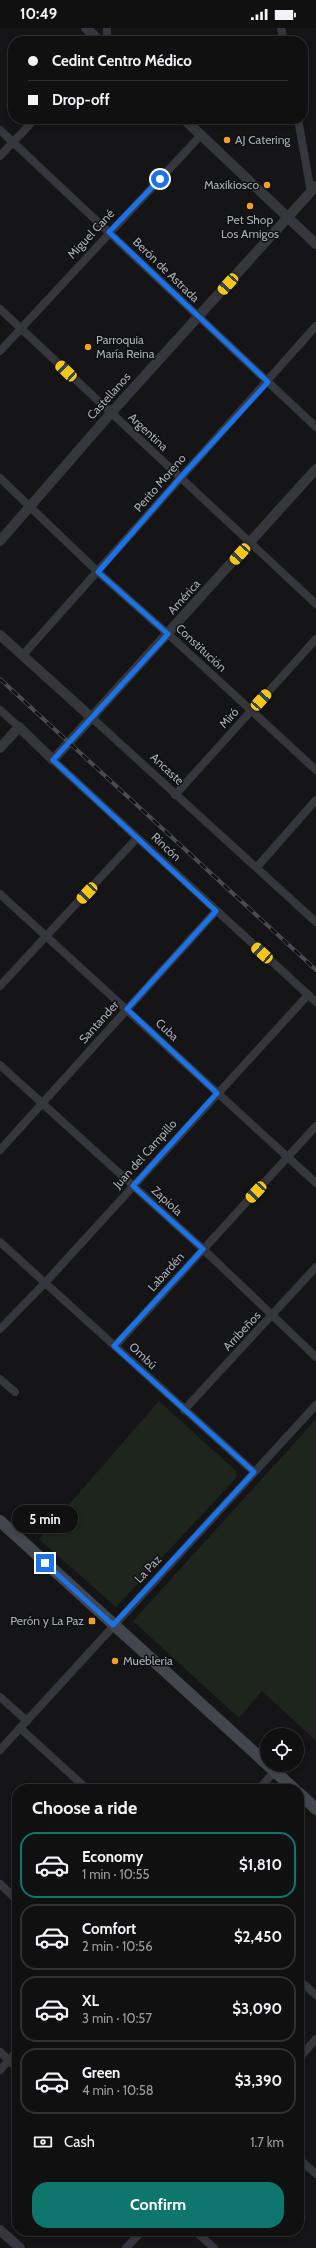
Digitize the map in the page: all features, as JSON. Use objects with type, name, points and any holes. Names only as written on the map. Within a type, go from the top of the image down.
[{"type":"main road","points":[[0,1521],[260,1758]]},
{"type":"main road","points":[[275,1772],[289,1784]]},
{"type":"main road","points":[[304,1798],[316,1809]]},
{"type":"street","points":[[86,28],[95,36]]},
{"type":"street","points":[[0,156],[30,124]]},
{"type":"street","points":[[189,124],[316,244]]},
{"type":"street","points":[[299,124],[313,189]]},
{"type":"street","name":"Berón de Astrada","points":[[0,130],[316,427]]},
{"type":"street","name":"Miguel Cané","points":[[0,351],[109,232],[201,135]]},
{"type":"street","name":"Castellanos","points":[[0,541],[111,413],[313,189]]},
{"type":"street","name":"Argentina","points":[[0,309],[316,604]]},
{"type":"street","name":"Perito Moreno","points":[[22,656],[180,478],[268,382],[316,326]]},
{"type":"street","name":"América","points":[[53,760],[316,469]]},
{"type":"street","name":"Constitución","points":[[0,478],[98,572],[316,770]]},
{"type":"street","name":"Ancaste","points":[[0,635],[316,922]]},
{"type":"street","name":"Miró","points":[[175,795],[316,639]]},
{"type":"street","name":"Rincón","points":[[0,710],[316,1002]]},
{"type":"street","points":[[0,748],[19,727]]},
{"type":"street","points":[[257,867],[316,800]]},
{"type":"street","points":[[0,986],[137,838]]},
{"type":"street","name":"Cuba","points":[[0,894],[316,1183]]},
{"type":"street","name":"Santander","points":[[0,1150],[216,911]]},
{"type":"street","name":"Juan del Campillo","points":[[0,1329],[44,1284],[308,995]]},
{"type":"street","name":"Zapiola","points":[[0,1065],[203,1249],[316,1357]]},
{"type":"street","name":"Labardén","points":[[114,1346],[316,1126]]},
{"type":"street","name":"Ombú","points":[[0,1242],[44,1284],[254,1472]]},
{"type":"street","name":"Arribeños","points":[[184,1410],[316,1267]]},
{"type":"street","points":[[0,1379],[15,1392]]},
{"type":"street","name":"La Paz","points":[[0,1750],[316,1405]]},
{"type":"street","points":[[0,1697],[27,1721]]},
{"type":"street","points":[[20,1728],[82,1784]]},
{"type":"street","points":[[261,1784],[267,1772]]},
{"type":"street","points":[[0,1884],[12,1895]]},
{"type":"street","points":[[304,1984],[316,1995]]},
{"type":"street","points":[[304,2052],[316,2039]]},
{"type":"street","points":[[0,2052],[12,2063]]},
{"type":"street","points":[[0,2070],[12,2057]]},
{"type":"street","points":[[304,2163],[316,2174]]},
{"type":"street","points":[[0,2230],[20,2248]]},
{"type":"street","points":[[126,2248],[137,2236]]},
{"type":"street","points":[[201,2236],[214,2248]]},
{"type":"shaded area","points":[[159,1401],[236,1471],[236,1478],[116,1607],[39,1539]]},
{"type":"shaded area","points":[[316,1419],[316,1741],[304,1730],[304,1728],[302,1728],[262,1691],[239,1718],[133,1621]]},
{"type":"railway","points":[[0,679],[316,970]]},
{"type":"place","name":"AJ Catering","points":[[227,140]]},
{"type":"place","name":"Maxikiosco","points":[[267,185]]},
{"type":"place","name":"Pet Shop Los Amigos","points":[[250,206]]},
{"type":"place","name":"Parroquia María Reina","points":[[88,347]]},
{"type":"place","name":"Perón y La Paz","points":[[92,1621]]},
{"type":"place","name":"Muebleria","points":[[115,1661]]},
{"type":"route","points":[[45,1563],[113,1625],[254,1472],[114,1346],[203,1249],[133,1186],[217,1093],[127,1009],[216,911],[53,760],[168,634],[98,572],[180,478],[268,382],[109,232],[160,179]]}]
